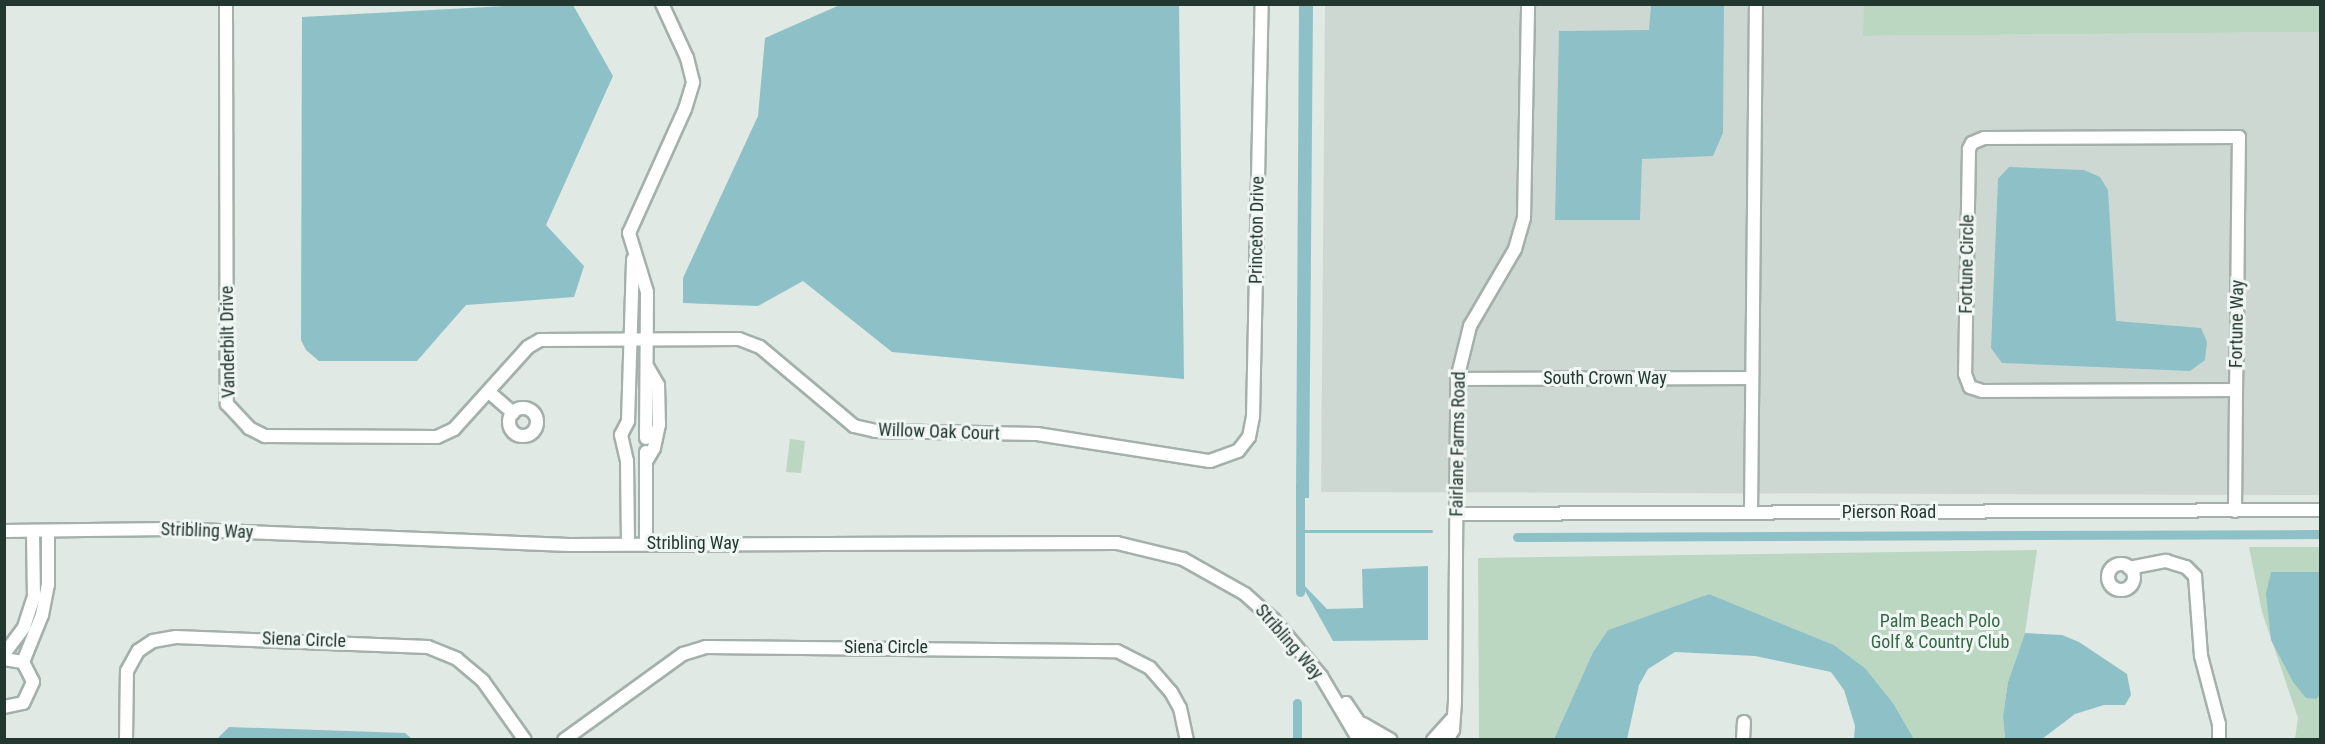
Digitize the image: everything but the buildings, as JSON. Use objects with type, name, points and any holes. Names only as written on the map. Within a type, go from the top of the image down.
[{"type":"street","name":"Vanderbilt Drive","points":[[226,4],[227,404],[249,428],[265,436],[437,437],[454,429],[528,347],[540,340],[631,337]]},
{"type":"street","points":[[646,543],[646,448],[658,385],[648,368],[647,292],[634,257],[629,233],[685,109],[693,82],[687,58],[662,4]]},
{"type":"street","name":"Princeton Drive","points":[[1238,451],[1249,437],[1253,417],[1262,4]]},
{"type":"street","name":"Fairlane Farms Road","points":[[1447,740],[1453,730],[1457,379],[1470,326],[1512,254],[1524,218],[1528,4]]},
{"type":"street","points":[[1751,513],[1756,4]]},
{"type":"street","name":"Fortune Way","points":[[2235,511],[2239,136]]},
{"type":"street","name":"Fortune Circle","points":[[2236,390],[1982,391],[1970,387],[1965,374],[1969,149],[1972,143],[1984,138],[2239,136]]},
{"type":"street","points":[[628,543],[627,460],[621,435],[626,425],[634,257]]},
{"type":"street","name":"Willow Oak Court","points":[[631,337],[739,339],[760,347],[854,426],[875,431],[1037,434],[1210,461],[1238,451]]},
{"type":"street","name":"South Crown Way","points":[[1457,379],[1752,378]]},
{"type":"street","points":[[489,392],[513,412]]},
{"type":"street","points":[[626,425],[652,425]]},
{"type":"street","points":[[646,448],[654,448],[652,425]]},
{"type":"street","name":"Pierson Road","points":[[1457,514],[2320,510]]},
{"type":"street","name":"Stribling Way","points":[[4,531],[170,529],[569,545],[1106,543],[1150,549],[1216,574],[1245,594],[1273,619],[1327,687],[1359,740]]},
{"type":"street","points":[[4,654],[24,627],[34,597],[33,531]]},
{"type":"street","points":[[23,663],[44,605],[48,531]]},
{"type":"street","points":[[2129,568],[2166,561],[2186,567],[2195,576],[2201,656],[2219,724],[2219,740]]},
{"type":"street","name":"Siena Circle","points":[[126,740],[127,671],[138,651],[153,641],[176,637],[428,647],[457,659],[483,681],[525,740]]},
{"type":"street","name":"Siena Circle","points":[[564,740],[683,654],[706,647],[1117,651],[1150,668],[1171,692],[1180,708],[1186,740]]},
{"type":"street","points":[[4,659],[23,663],[32,675],[32,690],[23,703],[6,710]]},
{"type":"street","name":"Stribling Way","points":[[1327,687],[1341,696],[1371,740]]},
{"type":"street","points":[[1433,740],[1452,719]]},
{"type":"street","points":[[1357,720],[1391,740]]},
{"type":"street","points":[[1743,740],[1744,723]]},
{"type":"shaded area","points":[[1325,5],[1864,5],[1864,36],[2320,32],[2320,495],[1321,492]]},
{"type":"green space","points":[[1864,5],[2320,5],[2320,32],[1863,36]]},
{"type":"green space","points":[[790,439],[805,441],[801,473],[786,472]]},
{"type":"green space","points":[[2249,547],[2320,547],[2320,739],[2295,739],[2298,718],[2262,612]]},
{"type":"green space","name":"Palm Beach Polo Golf & Country Club","points":[[2037,550],[2025,633],[2008,682],[2003,716],[2005,740],[1914,739],[1893,703],[1865,668],[1834,645],[1709,594],[1608,630],[1593,652],[1554,739],[1479,739],[1478,558]]},
{"type":"water","points":[[540,4],[573,5],[613,76],[546,225],[584,266],[574,297],[466,305],[417,361],[319,361],[306,350],[301,340],[302,17]]},
{"type":"water","points":[[842,4],[1179,5],[1184,379],[892,352],[803,281],[758,306],[683,303],[683,278],[758,116],[765,38]]},
{"type":"water","points":[[1299,5],[1313,5],[1309,498],[1296,498]]},
{"type":"water","points":[[1651,5],[1724,5],[1723,133],[1713,156],[1642,159],[1640,220],[1555,220],[1559,31],[1649,30]]},
{"type":"water","points":[[2009,167],[2084,170],[2100,177],[2108,190],[2116,321],[2201,328],[2207,342],[2205,360],[2190,371],[2002,363],[1991,348],[1998,179]]},
{"type":"water","points":[[1428,566],[1428,640],[1333,641],[1299,580],[1327,609],[1363,608],[1362,569]]},
{"type":"water","points":[[2271,572],[2320,572],[2320,695],[2316,699],[2306,698],[2293,682],[2271,640],[2266,594]]},
{"type":"water","points":[[1709,594],[1834,645],[1865,668],[1893,703],[1914,739],[1854,739],[1855,726],[1844,690],[1831,672],[1755,656],[1675,652],[1648,669],[1639,685],[1627,739],[1554,739],[1593,652],[1608,630]]},
{"type":"water","points":[[2025,633],[2062,635],[2079,642],[2127,674],[2131,695],[2125,705],[2104,705],[2075,714],[2042,739],[2005,739],[2003,716],[2008,682]]},
{"type":"water","points":[[229,727],[405,733],[412,739],[217,739]]},
{"type":"waterway","points":[[1300,487],[1300,592]]},
{"type":"waterway","points":[[1300,531],[1431,531]]},
{"type":"waterway","points":[[1517,537],[2320,534]]},
{"type":"waterway","points":[[1297,703],[1297,740]]}]
